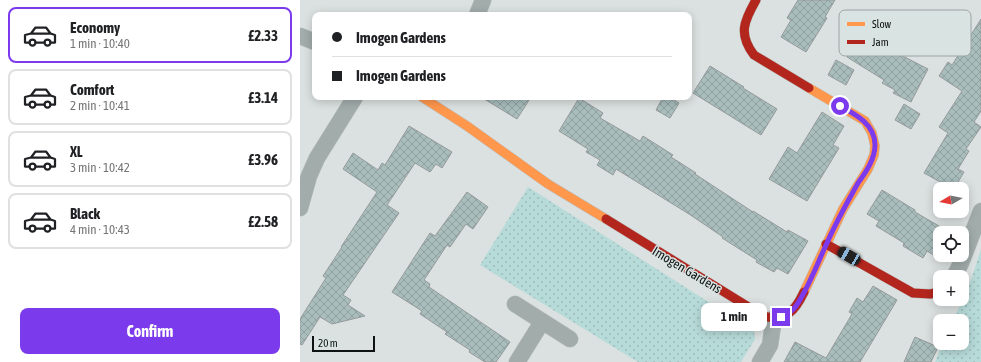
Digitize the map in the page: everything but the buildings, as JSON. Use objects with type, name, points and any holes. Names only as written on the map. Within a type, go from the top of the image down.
[{"type":"street","points":[[478,12],[483,0]]},
{"type":"street","points":[[756,0],[743,29],[748,48],[754,55],[865,122],[873,132],[875,144],[874,155],[868,168],[844,207],[797,305],[788,314],[774,318],[770,344],[760,362]]},
{"type":"street","points":[[300,36],[312,41]]},
{"type":"street","points":[[300,208],[309,176],[317,158],[353,100]]},
{"type":"street","name":"Imogen Gardens","points":[[430,100],[553,187],[759,314],[774,318]]},
{"type":"street","points":[[958,270],[981,211]]},
{"type":"street","points":[[826,244],[913,293],[933,293]]},
{"type":"street","points":[[515,304],[570,339]]},
{"type":"street","points":[[517,362],[542,322]]},
{"type":"shaded area","points":[[528,187],[754,331],[755,339],[741,362],[638,362],[480,265]]},
{"type":"shaded area","points":[[981,249],[981,362],[935,362],[940,350],[969,350],[969,314],[956,314],[960,306],[969,306],[969,285]]},
{"type":"traffic: slow","points":[[804,292],[843,209],[868,169],[874,155],[875,146],[872,133],[865,121],[809,88]]},
{"type":"traffic: slow","points":[[427,100],[467,126],[548,184],[606,219]]},
{"type":"traffic: jam","points":[[756,0],[748,14],[744,28],[744,34],[749,47],[754,55],[809,88]]},
{"type":"traffic: jam","points":[[606,219],[763,316],[784,316],[793,310],[804,292]]},
{"type":"traffic: jam","points":[[826,244],[913,293],[933,293]]},
{"type":"route","points":[[781,317],[788,314],[797,305],[844,207],[868,168],[874,155],[875,144],[873,132],[865,122],[840,106]]}]
